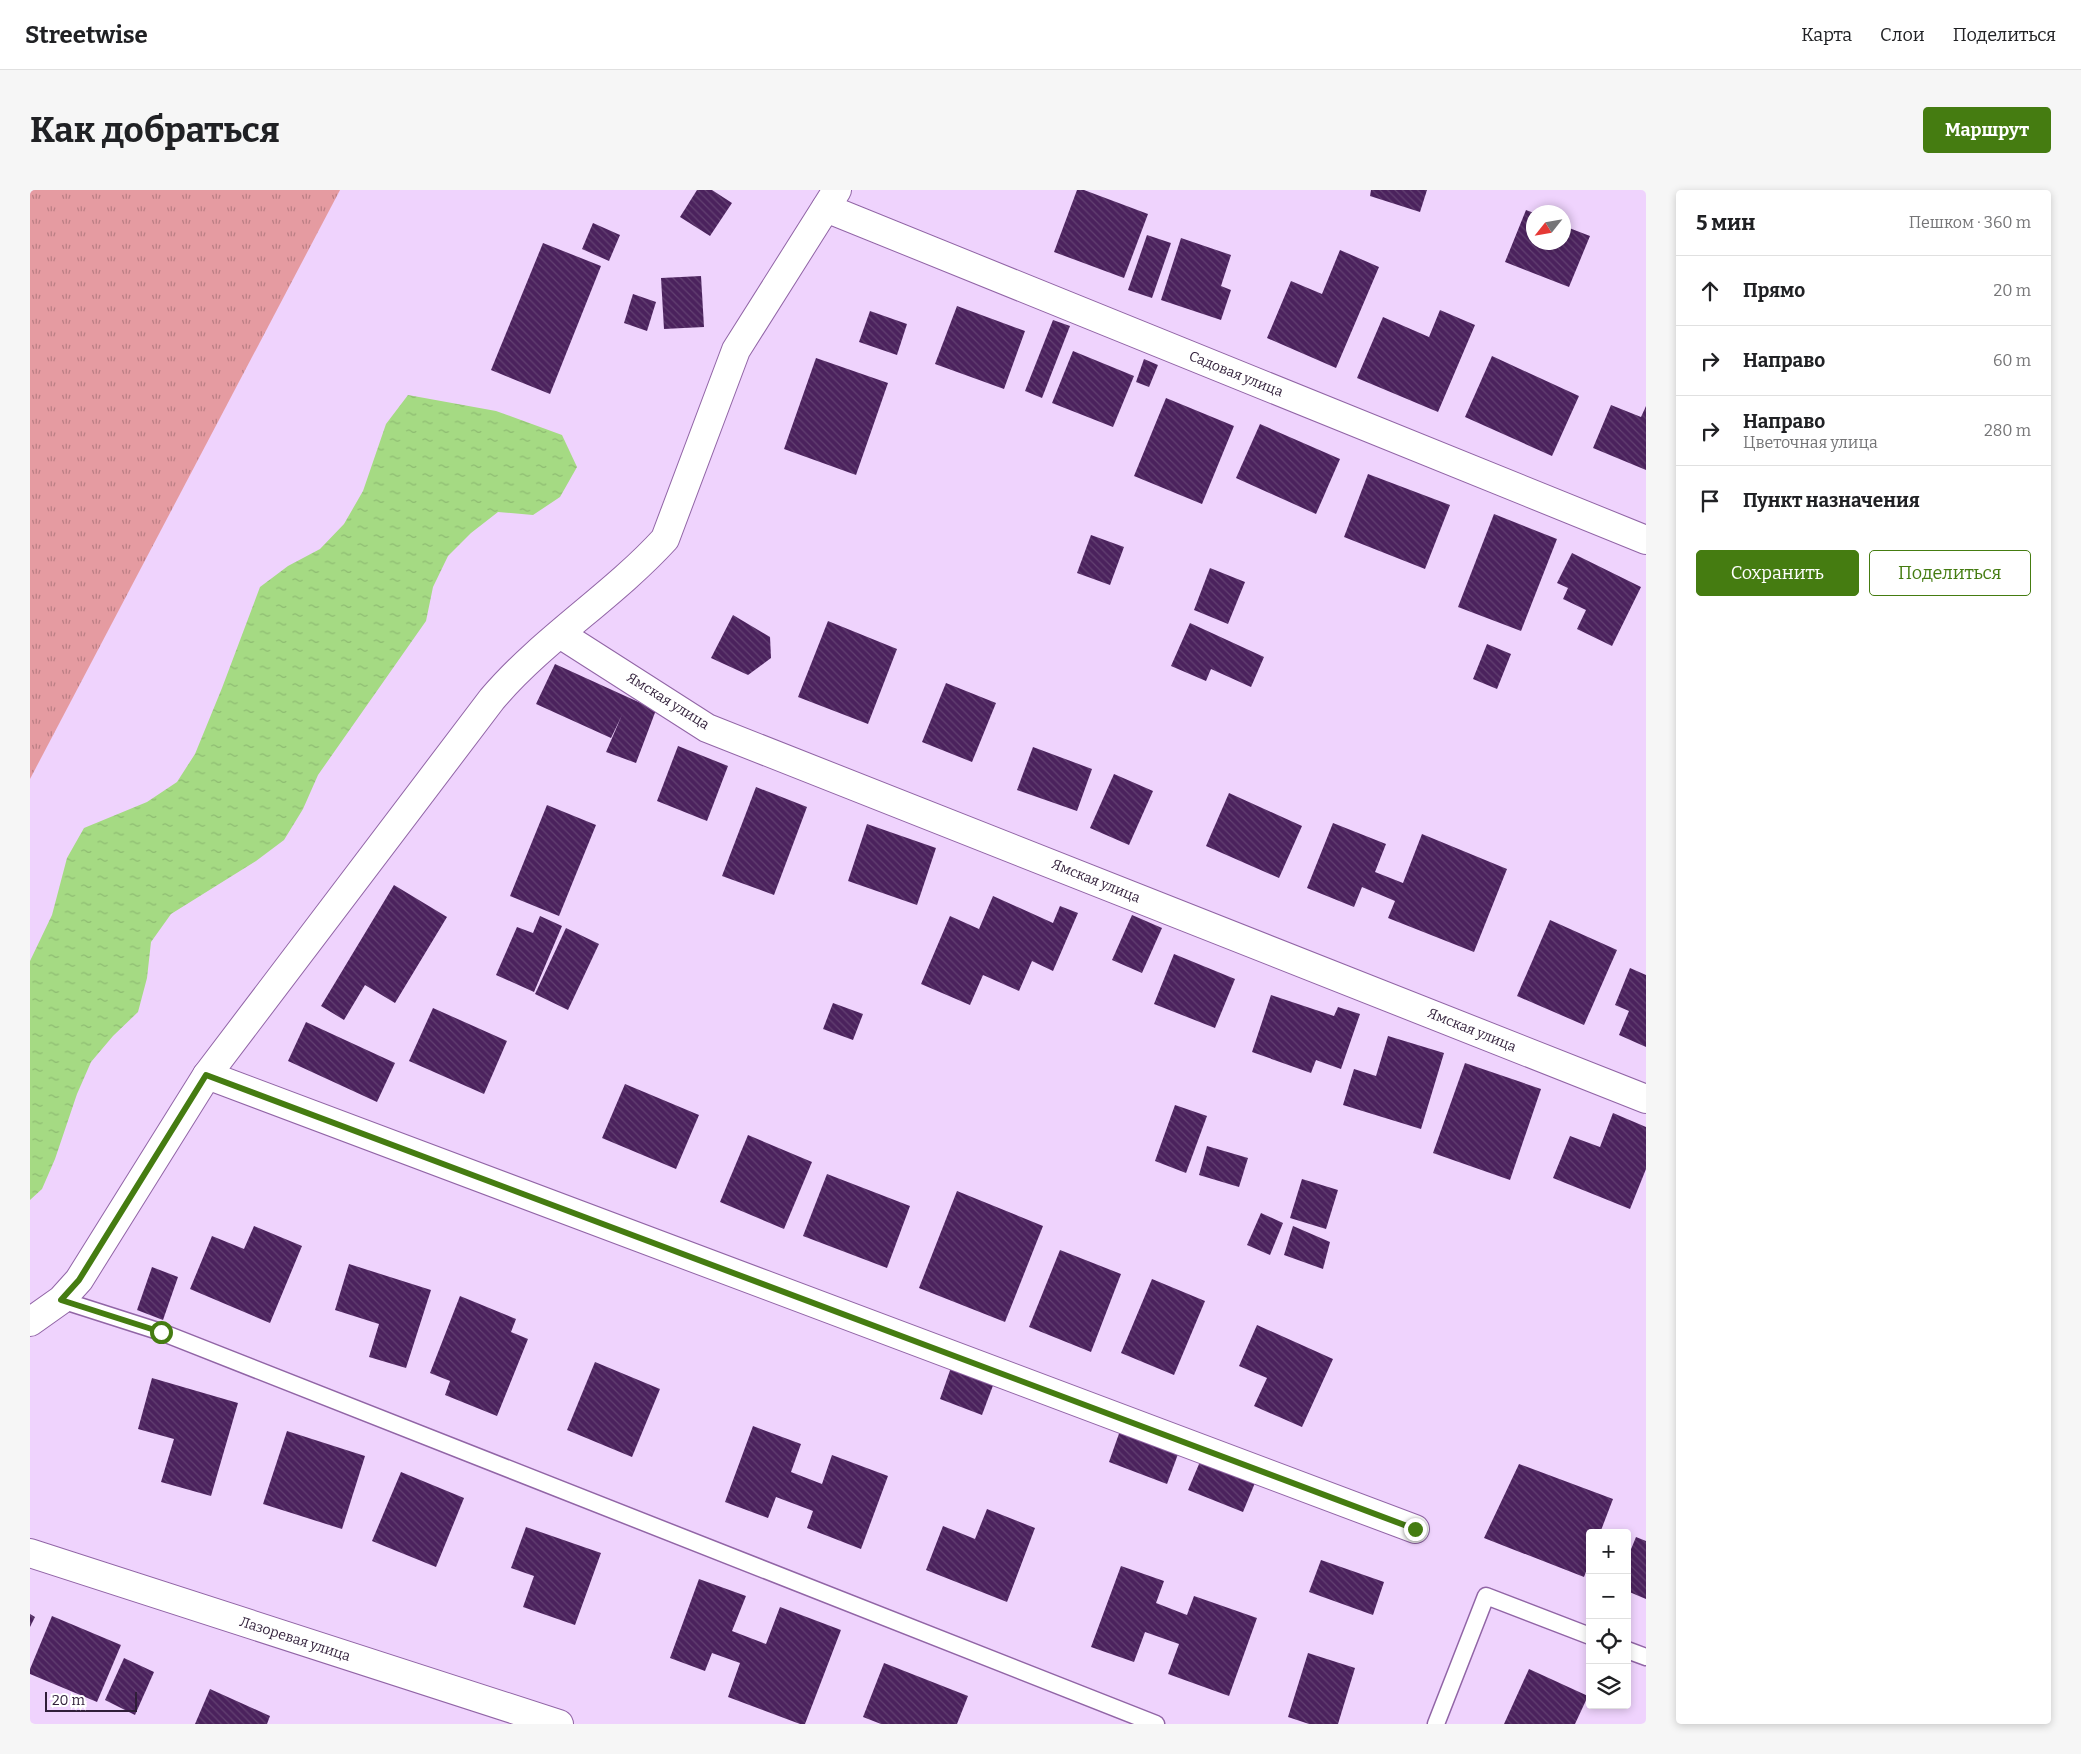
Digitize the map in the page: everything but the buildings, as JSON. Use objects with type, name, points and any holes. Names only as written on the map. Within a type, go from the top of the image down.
[{"type":"street","name":"Садовая улица","points":[[832,199],[1646,540]]},
{"type":"street","points":[[30,1322],[61,1300],[79,1280],[206,1075],[492,699],[513,675],[643,563],[665,539],[736,350],[832,199]]},
{"type":"street","name":"Ямская улица","points":[[560,634],[707,728],[1646,1099]]},
{"type":"street","points":[[206,1075],[1415,1529]]},
{"type":"street","name":"Лазоревая улица","points":[[30,1553],[559,1724]]},
{"type":"lane","points":[[61,1300],[170,1336],[1156,1724]]},
{"type":"lane","points":[[1436,1724],[1486,1596],[1586,1634]]},
{"type":"lane","points":[[1631,1651],[1646,1657]]},
{"type":"green space","points":[[30,190],[340,190],[30,779]]},
{"type":"water","points":[[408,395],[496,411],[562,435],[577,467],[560,497],[533,515],[498,512],[471,533],[448,556],[433,587],[426,621],[318,775],[303,809],[284,840],[256,861],[171,914],[151,942],[147,978],[138,1012],[113,1036],[91,1062],[77,1094],[55,1159],[42,1189],[30,1200],[30,961],[52,915],[67,858],[84,828],[147,802],[177,782],[195,754],[260,587],[288,566],[320,549],[344,524],[363,491],[386,424]]},
{"type":"route","points":[[161,1332],[61,1300],[79,1280],[206,1075],[1415,1529]]}]
